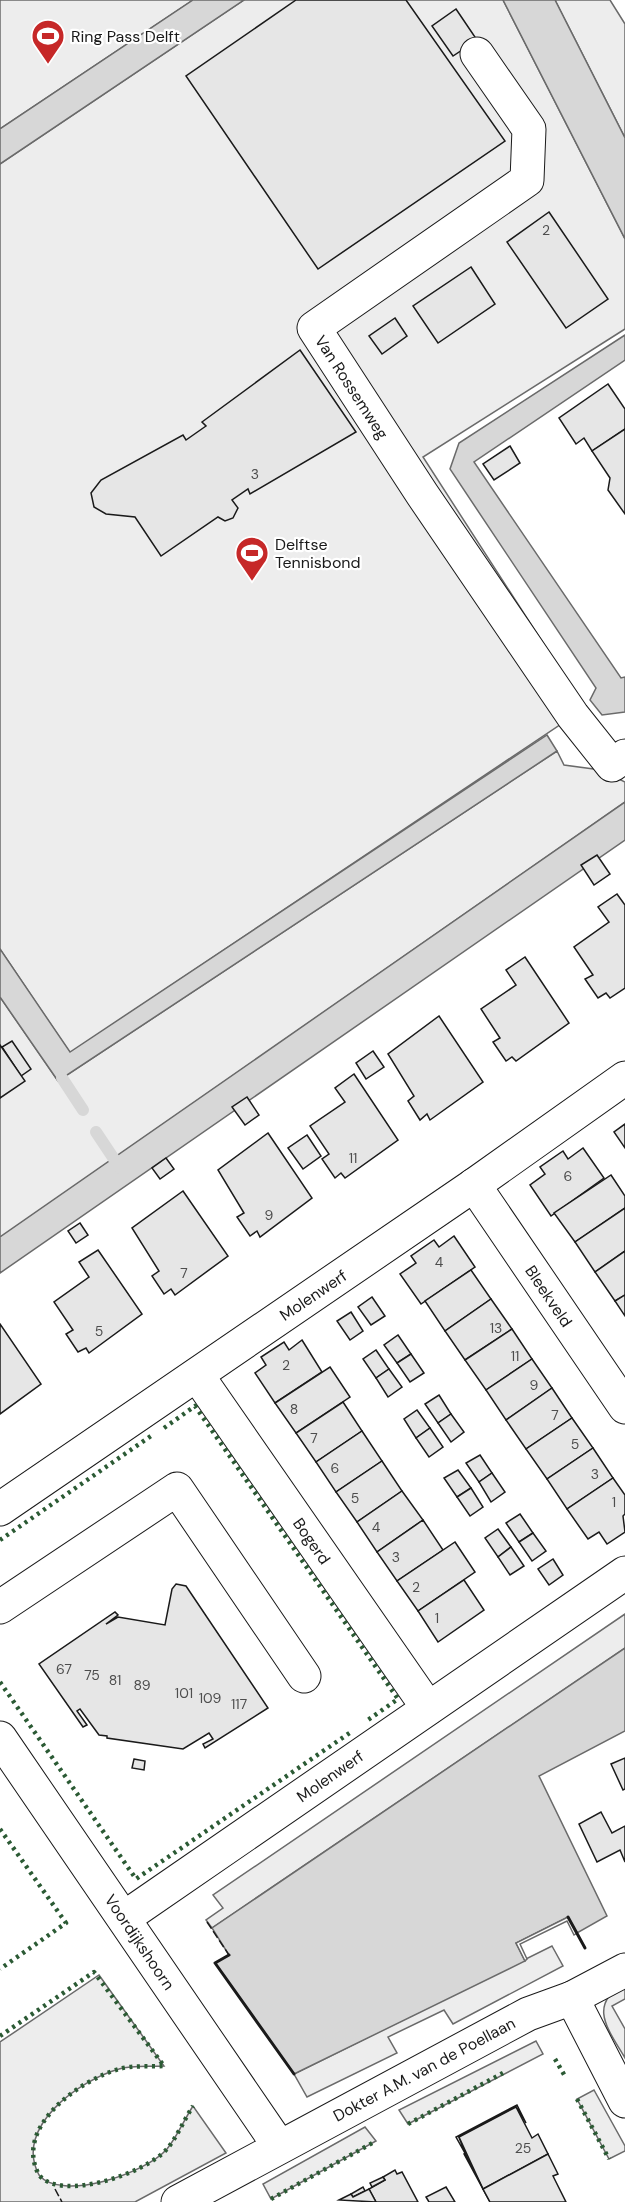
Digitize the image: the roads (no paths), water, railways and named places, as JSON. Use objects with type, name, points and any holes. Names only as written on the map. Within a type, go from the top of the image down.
[{"type":"street","name":"Van Rossemweg","points":[[477,54],[529,129],[527,180],[314,328],[422,494],[573,716],[612,765],[625,756]]},
{"type":"street","name":"Molenwerf","points":[[0,1509],[474,1185],[625,1078]]},
{"type":"street","name":"Bleekveld","points":[[474,1185],[625,1407]]},
{"type":"street","name":"Bogerd","points":[[196,1375],[428,1708]]},
{"type":"street","points":[[0,1607],[177,1489],[304,1676]]},
{"type":"street","name":"Molenwerf","points":[[124,1918],[625,1573]]},
{"type":"street","name":"Voordijkshoorn","points":[[0,1738],[279,2146]]},
{"type":"street","name":"Dokter A.M. van de Poellaan","points":[[178,2202],[528,2014],[572,1998],[625,1970]]},
{"type":"street","points":[[572,1998],[625,2101]]},
{"type":"waterway","points":[[62,1078],[83,1110]]},
{"type":"waterway","points":[[96,1132],[120,1168]]},
{"type":"place","name":"Ring Pass Delft","points":[[48,65]]},
{"type":"place","name":"Delftse Tennisbond","points":[[252,582]]}]
